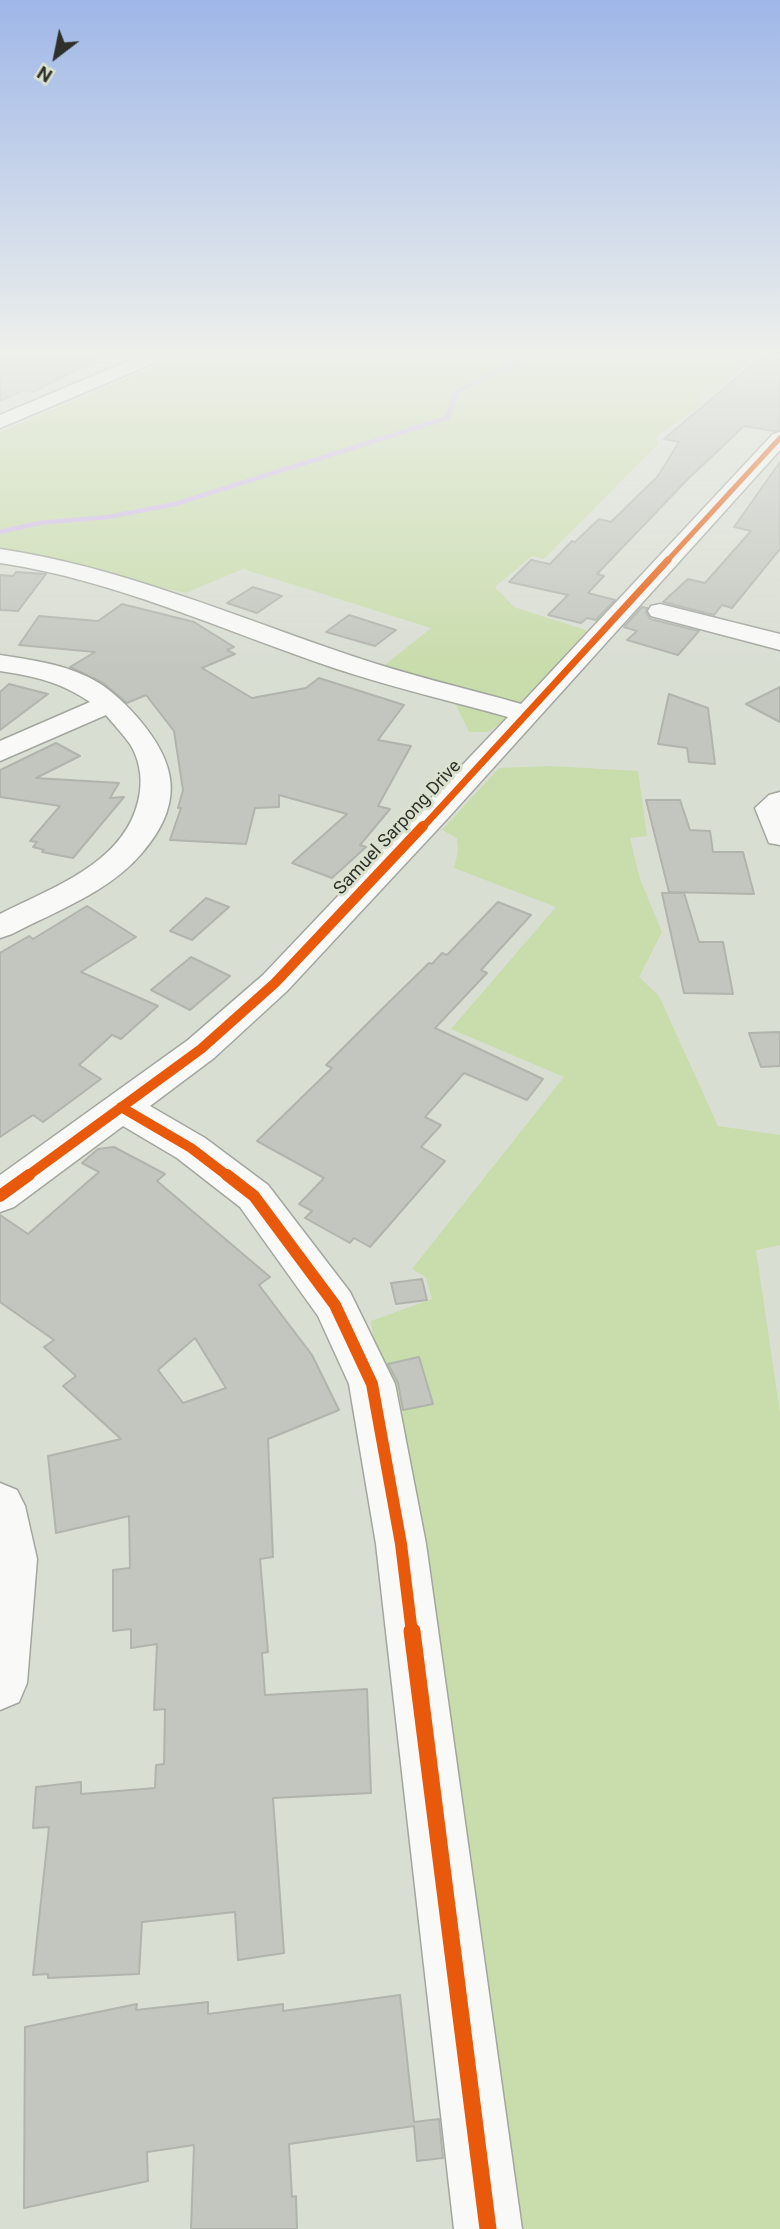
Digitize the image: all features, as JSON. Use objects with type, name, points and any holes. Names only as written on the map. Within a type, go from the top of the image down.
[{"type":"street","name":"Samuel Sarpong Drive","points":[[0,1196],[201,1049],[275,983],[760,461]]},
{"type":"street","points":[[0,556],[41,562],[166,598],[345,663],[527,714]]},
{"type":"street","points":[[660,611],[780,642]]},
{"type":"street","points":[[0,663],[21,664],[58,674],[80,683],[110,703],[145,744],[157,777],[153,811],[131,847],[101,875],[0,927]]},
{"type":"street","points":[[0,752],[110,703]]},
{"type":"street","points":[[780,801],[770,808],[780,836]]},
{"type":"street","points":[[121,1107],[191,1148],[254,1196],[335,1305],[372,1384],[401,1544],[488,2229]]},
{"type":"street","points":[[0,1506],[12,1559],[0,1683]]},
{"type":"green space","points":[[0,461],[641,461],[544,559],[532,556],[495,587],[514,607],[592,632],[515,713],[488,732],[469,732],[452,697],[375,673],[431,628],[243,569],[186,593],[21,557],[0,562]]},
{"type":"green space","points":[[550,766],[638,771],[647,836],[630,838],[640,879],[662,932],[639,977],[659,996],[718,1126],[780,1135],[780,1245],[756,1250],[780,1413],[780,2229],[507,2229],[371,1321],[432,1299],[426,1277],[412,1269],[564,1077],[451,1029],[556,907],[454,868],[458,851],[457,838],[442,830],[499,768]]},
{"type":"building","points":[[667,461],[707,461],[597,574],[604,576],[588,593],[615,600],[596,620],[587,618],[581,623],[548,615],[568,595],[509,582],[531,560],[550,564],[599,519],[611,522],[658,476]]},
{"type":"building","points":[[780,462],[780,549],[732,608],[722,605],[714,615],[663,602],[688,579],[705,583],[751,531],[734,527]]},
{"type":"building","points":[[16,572],[46,574],[18,611],[0,610],[0,575],[13,576]]},
{"type":"building","points":[[253,587],[282,596],[257,613],[227,603]]},
{"type":"building","points":[[122,604],[194,622],[234,647],[227,650],[235,654],[202,668],[252,698],[306,688],[319,678],[404,705],[378,740],[411,746],[378,806],[390,809],[360,845],[366,847],[332,878],[292,863],[347,814],[279,795],[279,807],[255,808],[246,844],[170,840],[181,808],[178,808],[183,790],[174,731],[146,695],[127,703],[103,683],[70,667],[95,652],[19,645],[39,616],[98,621]]},
{"type":"building","points":[[642,607],[647,608],[650,619],[699,631],[678,655],[627,640],[637,631],[624,627]]},
{"type":"building","points":[[349,615],[396,630],[375,646],[326,632]]},
{"type":"building","points":[[9,684],[48,694],[0,730],[0,692]]},
{"type":"building","points":[[780,687],[780,722],[746,704]]},
{"type":"building","points":[[669,694],[708,708],[715,764],[689,762],[687,748],[658,744]]},
{"type":"building","points":[[56,743],[80,756],[36,778],[119,783],[110,798],[124,797],[73,858],[42,852],[44,850],[33,847],[37,842],[30,841],[60,806],[0,797],[0,770]]},
{"type":"building","points":[[646,800],[680,800],[690,830],[710,831],[713,852],[743,852],[754,894],[669,892]]},
{"type":"building","points":[[662,893],[684,893],[699,942],[723,942],[733,994],[684,993]]},
{"type":"building","points":[[206,898],[229,907],[192,940],[170,931]]},
{"type":"building","points":[[498,902],[531,915],[481,970],[487,973],[435,1028],[543,1079],[527,1100],[464,1073],[425,1117],[441,1125],[421,1147],[445,1161],[370,1247],[354,1238],[350,1243],[305,1218],[312,1211],[299,1204],[324,1178],[257,1141],[332,1068],[326,1065],[377,1014],[429,963],[432,964],[442,953],[447,955]]},
{"type":"building","points":[[87,906],[136,937],[81,972],[158,1006],[121,1039],[112,1035],[79,1065],[101,1079],[43,1122],[33,1115],[0,1137],[0,953],[29,936],[33,939]]},
{"type":"building","points":[[191,957],[230,976],[190,1010],[151,990]]},
{"type":"building","points":[[780,1032],[780,1066],[761,1067],[749,1033]]},
{"type":"building","points":[[114,1147],[165,1174],[157,1181],[270,1277],[259,1285],[312,1355],[339,1410],[268,1439],[273,1557],[260,1559],[268,1652],[262,1653],[265,1695],[367,1689],[371,1793],[273,1798],[284,1953],[238,1960],[235,1912],[142,1922],[139,1974],[48,1978],[48,1974],[33,1975],[49,1827],[33,1828],[36,1787],[81,1782],[81,1794],[155,1788],[156,1765],[164,1764],[165,1709],[154,1710],[157,1644],[131,1648],[131,1629],[113,1631],[113,1570],[130,1568],[129,1516],[56,1533],[48,1456],[121,1439],[63,1386],[76,1376],[44,1347],[54,1340],[0,1302],[0,1215],[28,1234],[99,1172],[82,1163],[98,1149]],"holes":[[[195,1338],[226,1388],[183,1403],[158,1370]]]},
{"type":"building","points":[[422,1279],[427,1300],[396,1304],[391,1283]]},
{"type":"building","points":[[419,1357],[433,1404],[403,1410],[398,1383],[388,1364]]},
{"type":"building","points":[[400,1995],[414,2122],[439,2119],[443,2158],[417,2161],[414,2126],[289,2144],[297,2229],[191,2229],[194,2145],[147,2152],[148,2181],[24,2208],[25,2027],[137,2004],[136,2010],[208,2002],[208,2014],[283,2004],[283,2011]]},
{"type":"waterway","points":[[0,532],[39,523],[108,517],[175,504],[311,461]]},
{"type":"cycle path","points":[[0,1196],[201,1049],[275,983],[437,812],[759,461]]},
{"type":"cycle path","points":[[121,1107],[191,1148],[254,1196],[335,1305],[372,1384],[401,1544],[488,2229]]}]
